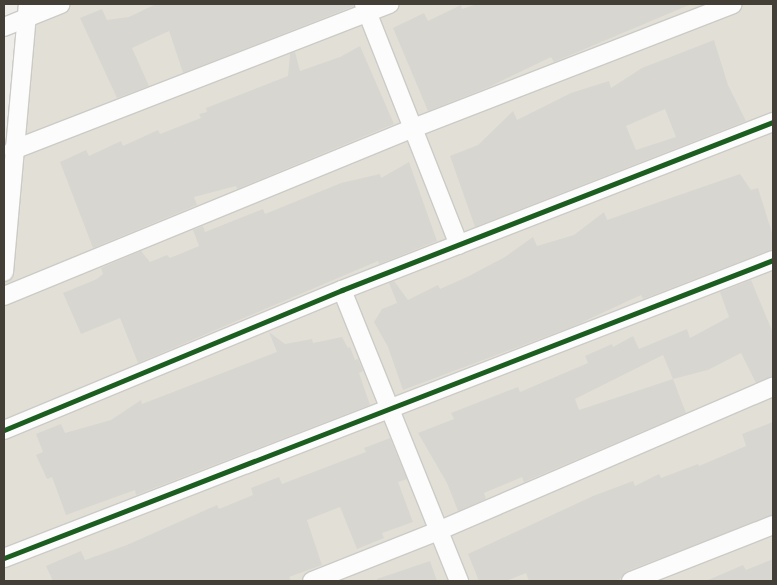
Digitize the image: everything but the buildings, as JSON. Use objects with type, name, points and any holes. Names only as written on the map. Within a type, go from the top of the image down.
[{"type":"street","points":[[4,27],[27,11],[61,4]]},
{"type":"street","points":[[13,150],[366,8],[390,4]]},
{"type":"street","points":[[4,296],[411,129],[733,4]]},
{"type":"street","points":[[366,8],[411,129],[459,245]]},
{"type":"street","points":[[4,272],[13,150],[27,11]]},
{"type":"street","points":[[4,430],[342,290],[773,122]]},
{"type":"street","points":[[4,558],[773,260]]},
{"type":"street","points":[[342,290],[459,581]]},
{"type":"street","points":[[312,581],[438,531],[773,387]]},
{"type":"street","points":[[631,581],[773,525]]},
{"type":"shaded area","points":[[23,4],[773,4],[773,121],[4,430],[4,223]]},
{"type":"shaded area","points":[[773,123],[773,581],[4,581],[4,432]]},
{"type":"cycle path","points":[[4,430],[342,290],[773,122]]},
{"type":"cycle path","points":[[4,558],[773,260]]}]
